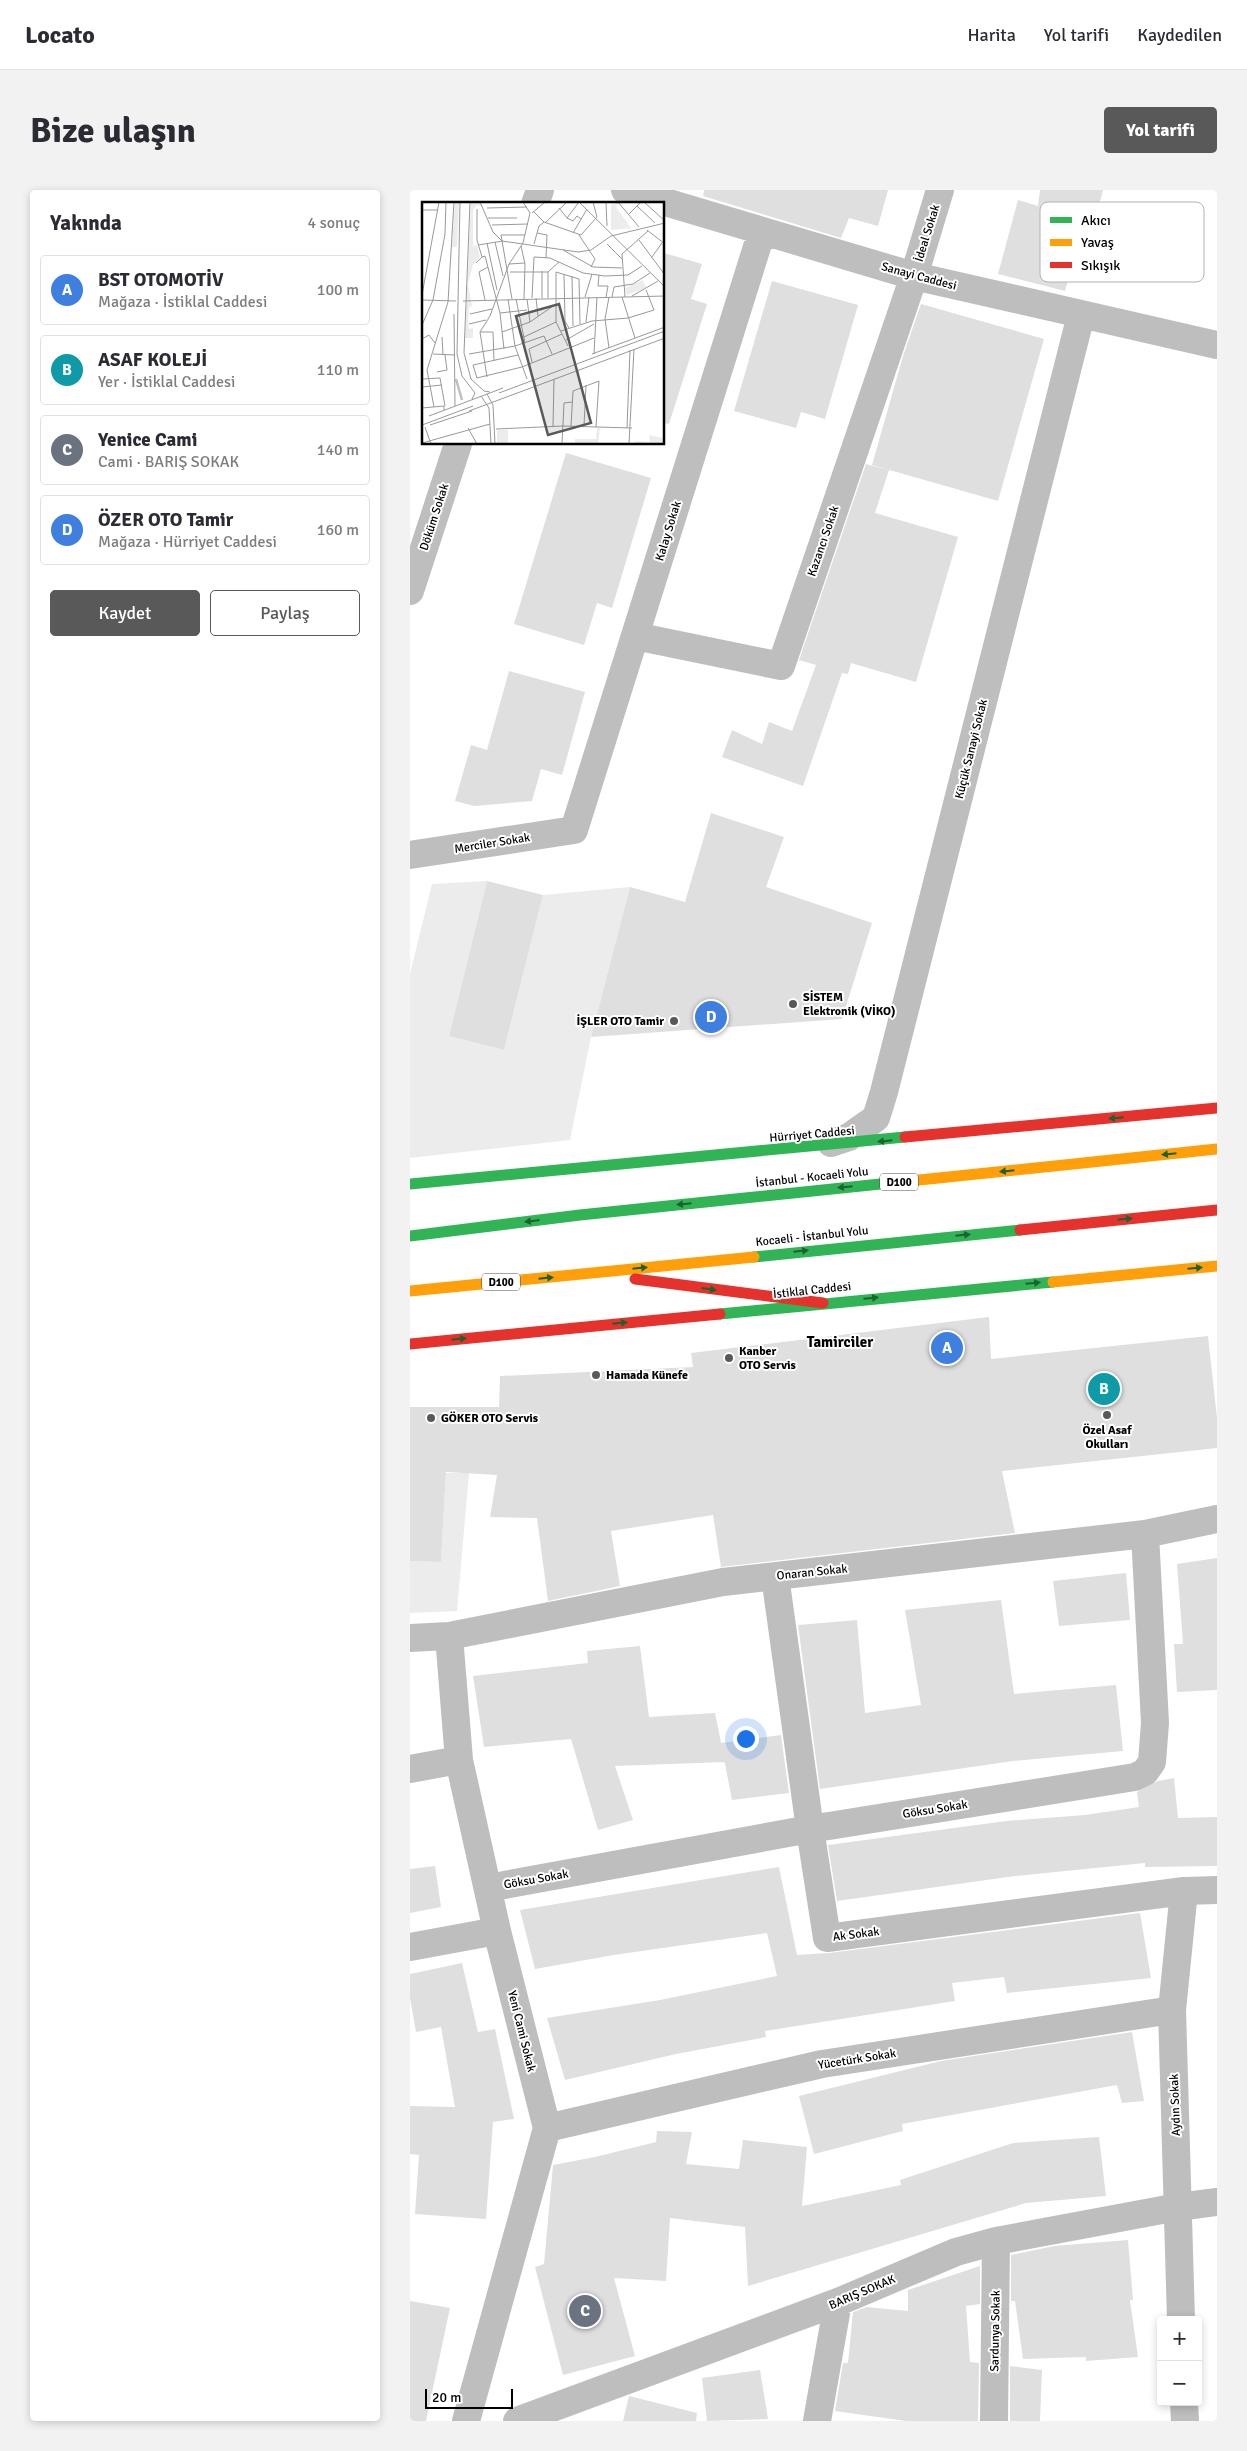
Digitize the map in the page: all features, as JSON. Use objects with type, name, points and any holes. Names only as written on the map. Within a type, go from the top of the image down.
[{"type":"main road","name":"Hürriyet Caddesi","points":[[410,1184],[816,1148],[1217,1108]]},
{"type":"main road","name":"İstanbul - Kocaeli Yolu","points":[[410,1236],[580,1214],[1217,1149]]},
{"type":"main road","name":"Kocaeli - İstanbul Yolu","points":[[410,1291],[1217,1210]]},
{"type":"main road","name":"İstiklal Caddesi","points":[[410,1344],[1217,1266]]},
{"type":"main road","points":[[591,1273],[823,1303]]},
{"type":"street","points":[[536,202],[540,190]]},
{"type":"street","name":"Sanayi Caddesi","points":[[625,190],[914,276],[1217,345]]},
{"type":"street","name":"İdeal Sokak","points":[[914,276],[940,190]]},
{"type":"street","name":"Kalay Sokak","points":[[574,830],[762,231]]},
{"type":"street","name":"Kazancı Sokak","points":[[635,636],[780,666],[914,276]]},
{"type":"street","name":"Küçük Sanayi Sokak","points":[[876,1118],[1081,315]]},
{"type":"street","name":"Döküm Sokak","points":[[410,591],[458,445]]},
{"type":"street","name":"Merciler Sokak","points":[[410,855],[574,830]]},
{"type":"street","points":[[816,1148],[848,1136],[876,1118],[905,1131],[937,1136]]},
{"type":"street","name":"Onaran Sokak","points":[[410,1638],[449,1636],[723,1582],[1145,1534],[1217,1518]]},
{"type":"street","name":"Göksu Sokak","points":[[488,1888],[810,1829],[1135,1776],[1145,1772],[1152,1762],[1155,1723],[1145,1534]]},
{"type":"street","name":"Ak Sokak","points":[[775,1576],[827,1938],[1184,1891],[1217,1890]]},
{"type":"street","name":"Yeni Cami Sokak","points":[[449,1636],[459,1760],[497,1931],[547,2128],[466,2421]]},
{"type":"street","points":[[410,1769],[459,1760]]},
{"type":"street","name":"Aydın Sokak","points":[[1182,2316],[1172,2010],[1184,1891]]},
{"type":"street","points":[[410,1948],[497,1931]]},
{"type":"street","name":"Yücetürk Sokak","points":[[547,2128],[822,2064],[1172,2010]]},
{"type":"street","name":"BARIŞ SOKAK","points":[[516,2421],[838,2302],[956,2252],[996,2241],[1178,2207],[1217,2202]]},
{"type":"street","name":"Sardunya Sokak","points":[[994,2421],[996,2241]]},
{"type":"street","points":[[817,2421],[838,2302]]},
{"type":"street","points":[[1184,2406],[1185,2421]]},
{"type":"shaded area","points":[[487,881],[449,1036],[504,1050],[543,895],[630,887],[591,1037],[570,1140],[410,1158],[410,974],[432,884]]},
{"type":"shaded area","points":[[446,1473],[469,1473],[457,1611],[410,1613],[410,1561],[441,1562]]},
{"type":"building","points":[[704,190],[888,190],[878,226],[849,218],[841,238],[703,196]]},
{"type":"building","points":[[1040,190],[1103,190],[1100,202],[1040,202],[1040,282],[1067,282],[1065,291],[998,274],[1018,200],[1038,206]]},
{"type":"building","points":[[665,253],[702,264],[691,299],[707,304],[669,424],[665,423]]},
{"type":"building","points":[[772,281],[858,305],[825,419],[801,412],[796,428],[734,411]]},
{"type":"building","points":[[921,304],[1044,339],[998,501],[872,465],[903,356]]},
{"type":"building","points":[[566,453],[651,478],[612,608],[597,603],[584,645],[514,624]]},
{"type":"building","points":[[866,464],[889,470],[875,513],[958,537],[916,682],[851,663],[848,674],[842,673],[803,786],[722,757],[732,730],[762,744],[769,722],[792,731],[816,665],[799,660]]},
{"type":"building","points":[[509,671],[585,692],[562,775],[541,769],[532,801],[474,806],[455,801],[471,745],[487,750]]},
{"type":"building","points":[[711,813],[784,837],[766,887],[872,923],[842,1019],[591,1037],[630,887],[685,902]]},
{"type":"building","points":[[487,881],[543,895],[504,1050],[449,1036]]},
{"type":"building","points":[[989,1317],[991,1359],[1208,1336],[1217,1418],[1217,1448],[1002,1471],[1015,1533],[721,1567],[713,1515],[611,1531],[620,1586],[548,1601],[537,1518],[490,1517],[497,1475],[446,1472],[441,1562],[410,1561],[410,1407],[499,1407],[500,1376],[693,1367],[691,1353]]},
{"type":"building","points":[[1217,1558],[1217,1690],[1177,1692],[1174,1644],[1183,1644],[1177,1564]]},
{"type":"building","points":[[1126,1573],[1130,1620],[1059,1626],[1053,1581]]},
{"type":"building","points":[[1001,1600],[1014,1694],[1116,1685],[1123,1751],[1013,1761],[820,1789],[798,1625],[857,1620],[865,1713],[921,1705],[905,1610]]},
{"type":"building","points":[[640,1646],[649,1717],[715,1713],[725,1762],[615,1766],[633,1820],[598,1830],[571,1739],[484,1747],[473,1676],[588,1663],[587,1651]]},
{"type":"building","points":[[781,1735],[789,1793],[732,1800],[721,1743]]},
{"type":"building","points":[[1174,1778],[1178,1818],[1217,1817],[1217,1866],[1145,1867],[1145,1863],[1015,1876],[837,1901],[828,1845],[1006,1821],[1085,1815],[1139,1807],[1137,1792],[1158,1781]]},
{"type":"building","points":[[435,1866],[441,1907],[410,1913],[410,1869]]},
{"type":"building","points":[[779,1867],[797,1955],[829,1953],[1140,1913],[1151,1978],[1007,1993],[1004,1977],[952,1983],[955,2001],[765,2031],[766,2037],[676,2054],[565,2080],[547,2018],[660,2000],[777,1976],[767,1933],[614,1955],[535,1969],[520,1910]]},
{"type":"building","points":[[462,1963],[478,2032],[495,2029],[514,2119],[493,2122],[486,2219],[415,2214],[419,2155],[410,2154],[410,2106],[455,2107],[441,2027],[416,2032],[410,1998],[410,1974]]},
{"type":"building","points":[[1132,2032],[1144,2101],[1122,2103],[1117,2085],[902,2124],[903,2131],[814,2154],[799,2096],[941,2061]]},
{"type":"building","points":[[657,2131],[692,2132],[686,2164],[739,2169],[743,2140],[807,2147],[802,2206],[901,2185],[900,2180],[1013,2143],[1099,2137],[1106,2196],[1026,2203],[748,2286],[745,2227],[670,2218],[666,2281],[614,2278],[635,2356],[563,2375],[535,2267],[544,2264],[553,2165],[656,2142]]},
{"type":"building","points":[[1128,2240],[1133,2300],[1130,2300],[1138,2357],[1086,2361],[1086,2357],[1023,2359],[1015,2301],[1011,2301],[1011,2255],[1054,2246]]},
{"type":"building","points":[[980,2266],[980,2304],[966,2306],[970,2362],[979,2363],[978,2421],[906,2421],[835,2411],[843,2363],[848,2363],[853,2312],[867,2307],[908,2311],[908,2290]]},
{"type":"building","points":[[410,2301],[450,2308],[426,2421],[410,2421]]},
{"type":"building","points":[[1010,2366],[1042,2370],[1040,2421],[1010,2421]]},
{"type":"building","points":[[760,2370],[768,2419],[707,2421],[702,2378]]},
{"type":"building","points":[[629,2396],[697,2413],[696,2421],[623,2421]]},
{"type":"traffic: fast","points":[[410,1184],[905,1137]]},
{"type":"traffic: fast","points":[[410,1236],[580,1215],[900,1182]]},
{"type":"traffic: fast","points":[[754,1257],[1020,1230]]},
{"type":"traffic: fast","points":[[720,1314],[1053,1282]]},
{"type":"traffic: slow","points":[[900,1182],[1217,1149]]},
{"type":"traffic: slow","points":[[410,1291],[754,1257]]},
{"type":"traffic: slow","points":[[1053,1282],[1217,1266]]},
{"type":"traffic: jam","points":[[905,1137],[1217,1108]]},
{"type":"traffic: jam","points":[[1020,1230],[1217,1210]]},
{"type":"traffic: jam","points":[[635,1279],[823,1303]]},
{"type":"traffic: jam","points":[[410,1344],[720,1314]]},
{"type":"place","name":"SİSTEM Elektronik (VİKO)","points":[[793,1004]]},
{"type":"place","name":"ÖZER OTO Tamir","points":[[711,1017]]},
{"type":"place","name":"İŞLER OTO Tamir","points":[[674,1021]]},
{"type":"place","name":"BST OTOMOTİV","points":[[947,1348]]},
{"type":"place","name":"Kanber OTO Servis","points":[[729,1358]]},
{"type":"place","name":"Hamada Künefe","points":[[596,1375]]},
{"type":"place","name":"ASAF KOLEJİ","points":[[1104,1389]]},
{"type":"place","name":"Özel Asaf Okulları","points":[[1107,1415]]},
{"type":"place","name":"GÖKER OTO Servis","points":[[431,1418]]},
{"type":"place","name":"Yenice Cami","points":[[585,2311]]},
{"type":"district","name":"Tamirciler","points":[[840,1342]]}]
